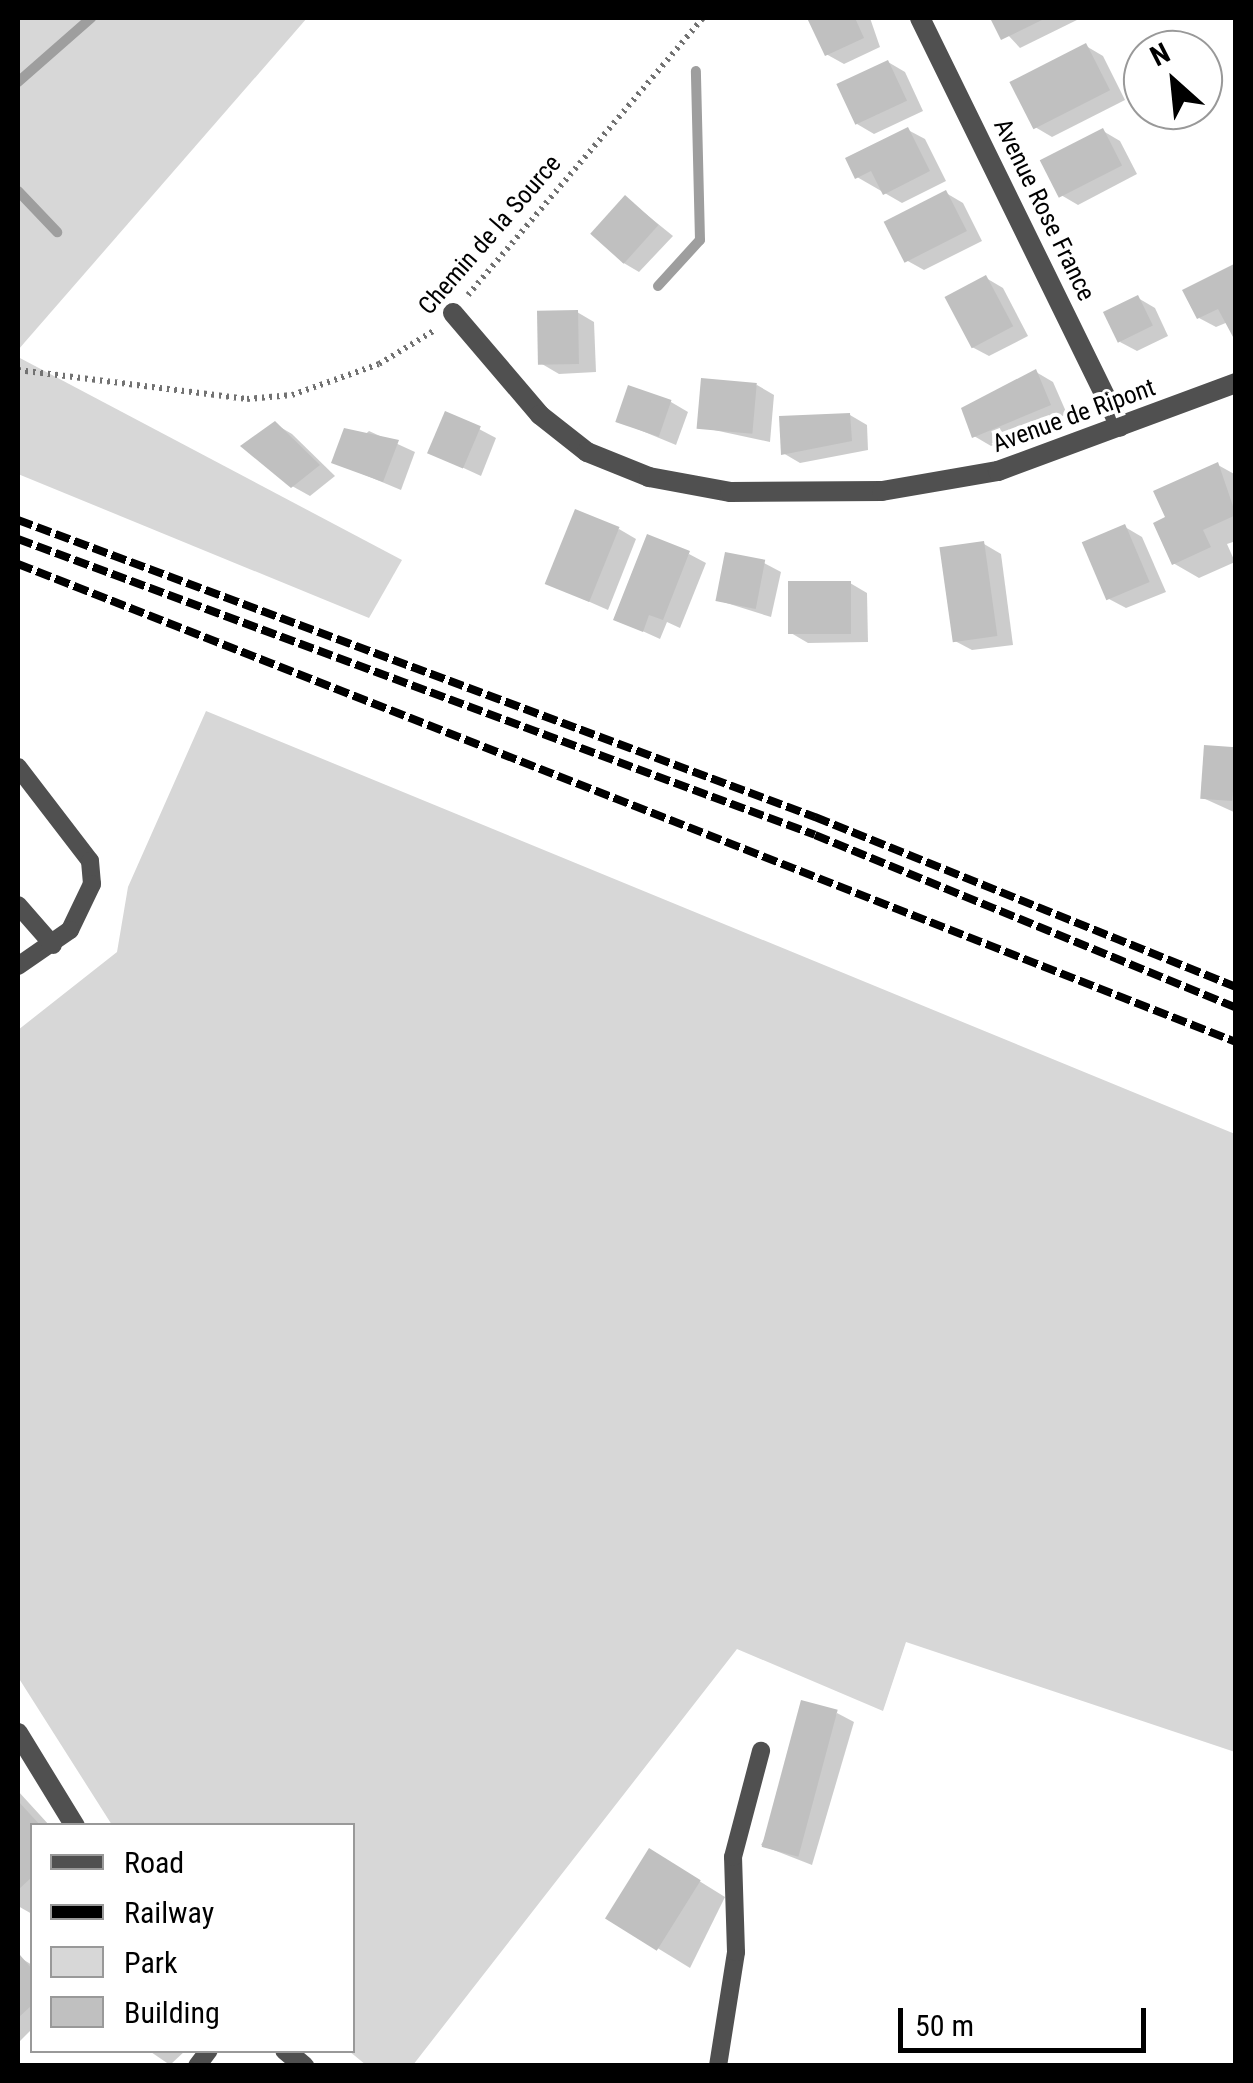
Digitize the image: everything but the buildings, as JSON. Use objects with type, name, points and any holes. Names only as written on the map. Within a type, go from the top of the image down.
[{"type":"street","name":"Avenue Rose France","points":[[920,18],[1120,426]]},
{"type":"street","name":"Avenue de Ripont","points":[[453,313],[540,414],[588,452],[649,477],[730,492],[882,490],[998,471],[1236,383]]},
{"type":"street","points":[[18,1733],[73,1823]]},
{"type":"lane","points":[[18,767],[90,861],[83,908],[53,945],[18,966]]},
{"type":"lane","points":[[18,905],[53,945]]},
{"type":"lane","points":[[718,2066],[736,1952],[733,1856],[761,1752]]},
{"type":"path","name":"Chemin de la Source","points":[[18,370],[229,398],[292,395],[420,344],[453,313],[703,18]]},
{"type":"green space","points":[[18,18],[307,18],[18,350]]},
{"type":"green space","points":[[18,357],[402,560],[369,618],[18,474]]},
{"type":"green space","points":[[206,711],[1235,1134],[1235,1752],[906,1642],[883,1711],[737,1649],[413,2065],[366,2065],[351,2053],[355,2053],[355,1823],[111,1823],[18,1677],[18,1030],[117,952],[128,887]]},
{"type":"waterway","points":[[18,82],[91,18]]},
{"type":"waterway","points":[[658,286],[700,240],[696,71]]},
{"type":"waterway","points":[[18,191],[57,232]]},
{"type":"railway","points":[[18,520],[815,817],[1236,987]]},
{"type":"railway","points":[[18,539],[815,835],[1236,1008]]},
{"type":"railway","points":[[18,564],[1236,1042]]}]
